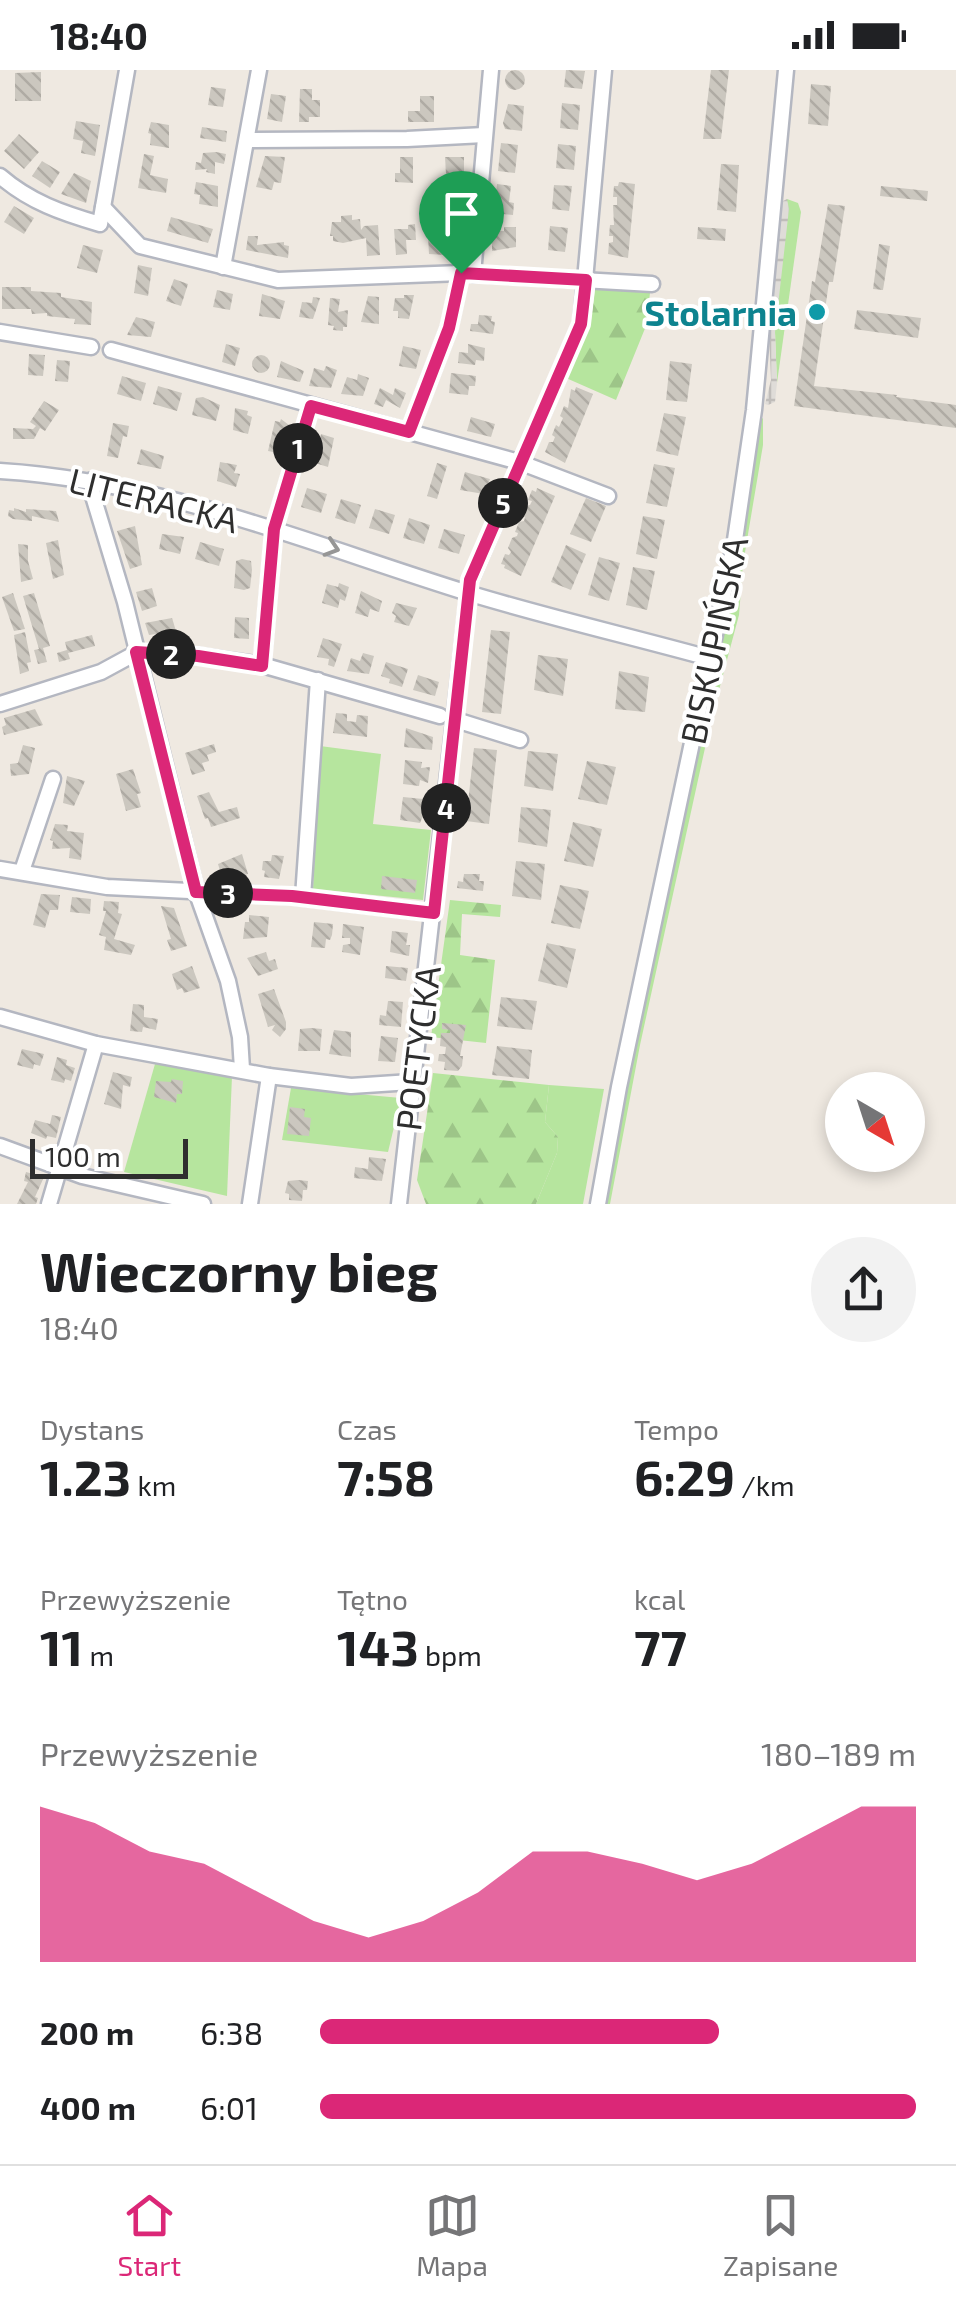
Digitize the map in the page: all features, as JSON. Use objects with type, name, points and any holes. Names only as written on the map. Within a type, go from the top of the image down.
[{"type":"street","points":[[0,176],[23,196],[100,224],[127,70]]},
{"type":"street","points":[[223,267],[259,70]]},
{"type":"street","points":[[409,432],[467,273],[491,70]]},
{"type":"street","name":"POETYCKA","points":[[399,1204],[470,580],[581,324],[604,70]]},
{"type":"street","name":"BISKUPIŃSKA","points":[[598,1204],[619,1086],[735,540],[752,426],[786,70]]},
{"type":"street","points":[[248,140],[407,139],[484,134]]},
{"type":"street","points":[[103,207],[140,246],[278,280],[467,273],[652,284]]},
{"type":"street","points":[[0,332],[91,347]]},
{"type":"street","points":[[111,350],[519,462],[608,496]]},
{"type":"street","points":[[262,666],[274,529],[311,406]]},
{"type":"street","name":"LITERACKA","points":[[0,471],[92,480],[175,498],[470,594],[709,658]]},
{"type":"street","points":[[92,480],[196,892],[228,981],[240,1037],[242,1069]]},
{"type":"street","points":[[0,704],[101,672],[136,652],[262,666],[440,716]]},
{"type":"street","points":[[302,898],[318,680]]},
{"type":"street","points":[[456,720],[520,740]]},
{"type":"street","points":[[22,871],[53,779]]},
{"type":"street","points":[[0,869],[107,888],[302,898],[434,913]]},
{"type":"street","points":[[0,1017],[96,1044],[269,1076],[352,1086],[411,1082]]},
{"type":"street","points":[[48,1204],[96,1044]]},
{"type":"street","points":[[250,1204],[269,1076]]},
{"type":"street","points":[[0,1146],[82,1176],[203,1204]]},
{"type":"green space","points":[[787,199],[798,203],[801,212],[777,383],[775,332]]},
{"type":"green space","points":[[595,289],[650,293],[646,326],[616,400],[566,378],[591,320]]},
{"type":"green space","points":[[763,418],[763,445],[743,564],[739,615],[712,716],[640,1045],[610,1204],[602,1204],[758,422]]},
{"type":"green space","points":[[320,746],[381,754],[373,824],[431,830],[423,900],[313,889]]},
{"type":"green space","points":[[450,900],[501,905],[500,917],[462,914],[460,955],[495,960],[486,1043],[431,1037]]},
{"type":"green space","points":[[155,1064],[232,1076],[227,1196],[124,1172]]},
{"type":"green space","points":[[433,1073],[549,1085],[545,1122],[558,1137],[557,1153],[536,1204],[426,1204],[417,1180]]},
{"type":"green space","points":[[549,1085],[604,1089],[583,1204],[536,1204],[557,1153],[558,1137],[545,1122]]},
{"type":"green space","points":[[291,1088],[401,1098],[388,1152],[282,1140]]},
{"type":"shaded area","points":[[787,199],[775,332],[777,383],[775,402],[768,405],[765,404],[771,380],[769,333],[781,202]]},
{"type":"building","points":[[515,70],[525,80],[515,90],[505,80]]},
{"type":"building","points":[[566,70],[585,71],[582,89],[564,87]]},
{"type":"building","points":[[711,70],[729,70],[721,139],[703,139]]},
{"type":"building","points":[[41,72],[41,101],[15,101],[15,73]]},
{"type":"building","points":[[811,84],[831,86],[828,126],[808,124]]},
{"type":"building","points":[[211,87],[226,89],[223,107],[208,105]]},
{"type":"building","points":[[300,89],[312,89],[312,100],[320,100],[320,117],[299,122]]},
{"type":"building","points":[[271,94],[286,96],[282,122],[267,119]]},
{"type":"building","points":[[420,96],[434,96],[434,122],[408,122],[408,111],[420,111]]},
{"type":"building","points":[[562,103],[580,105],[578,130],[560,128]]},
{"type":"building","points":[[508,104],[524,106],[522,131],[505,129]]},
{"type":"building","points":[[76,121],[100,125],[95,156],[81,153],[83,141],[73,139]]},
{"type":"building","points":[[151,122],[169,125],[169,148],[150,145]]},
{"type":"building","points":[[202,127],[227,131],[226,142],[200,138]]},
{"type":"building","points":[[19,134],[39,152],[24,169],[4,151]]},
{"type":"building","points":[[501,143],[518,145],[515,173],[498,171]]},
{"type":"building","points":[[558,144],[576,146],[574,170],[556,168]]},
{"type":"building","points":[[203,153],[226,154],[224,164],[215,162],[215,174],[206,172],[207,169],[195,170]]},
{"type":"building","points":[[144,154],[154,156],[150,175],[168,179],[166,193],[138,188]]},
{"type":"building","points":[[265,156],[285,157],[281,183],[274,182],[272,190],[256,187]]},
{"type":"building","points":[[400,157],[413,157],[413,183],[395,182],[395,173],[400,173]]},
{"type":"building","points":[[445,157],[464,157],[464,173],[446,174]]},
{"type":"building","points":[[42,161],[60,172],[50,188],[32,176]]},
{"type":"building","points":[[721,164],[739,165],[736,212],[717,210]]},
{"type":"building","points":[[74,173],[91,181],[86,203],[61,194]]},
{"type":"building","points":[[196,182],[218,186],[218,207],[199,204],[200,195],[194,194]]},
{"type":"building","points":[[619,182],[635,184],[628,258],[608,254],[609,243],[613,242],[613,236],[609,236],[610,225],[614,225],[613,205],[617,205],[614,186]]},
{"type":"building","points":[[497,184],[511,186],[509,202],[514,203],[513,215],[494,213]]},
{"type":"building","points":[[554,185],[572,186],[569,211],[552,209]]},
{"type":"building","points":[[881,186],[928,191],[927,201],[880,196]]},
{"type":"building","points":[[437,196],[455,197],[454,212],[436,211]]},
{"type":"building","points":[[828,204],[845,206],[814,386],[956,405],[956,428],[794,406]]},
{"type":"building","points":[[14,206],[34,218],[24,234],[4,222]]},
{"type":"building","points":[[352,215],[352,220],[360,219],[361,230],[378,225],[380,255],[367,256],[366,238],[333,241],[332,222]]},
{"type":"building","points":[[171,217],[213,229],[208,243],[167,231]]},
{"type":"building","points":[[415,224],[416,240],[406,240],[407,254],[396,255],[394,229],[408,229],[408,225]]},
{"type":"building","points":[[550,226],[568,228],[565,252],[548,250]]},
{"type":"building","points":[[504,227],[516,227],[516,247],[492,251],[492,231],[504,231]]},
{"type":"building","points":[[698,227],[726,229],[725,241],[697,239]]},
{"type":"building","points":[[248,236],[258,236],[257,245],[284,242],[289,246],[288,258],[246,250]]},
{"type":"building","points":[[428,236],[455,236],[456,251],[429,254]]},
{"type":"building","points":[[879,244],[890,246],[883,290],[873,289]]},
{"type":"building","points":[[83,245],[103,250],[97,273],[77,268]]},
{"type":"building","points":[[138,265],[152,268],[148,296],[134,293]]},
{"type":"building","points":[[174,279],[188,284],[181,306],[166,301]]},
{"type":"building","points":[[2,287],[31,287],[31,291],[61,293],[61,297],[92,302],[91,325],[74,324],[75,319],[47,313],[32,314],[31,309],[2,309]]},
{"type":"building","points":[[217,290],[233,294],[230,310],[213,307]]},
{"type":"building","points":[[262,294],[285,301],[280,319],[259,316]]},
{"type":"building","points":[[414,295],[409,319],[398,318],[398,311],[393,311],[395,298]]},
{"type":"building","points":[[368,296],[379,297],[379,324],[361,322]]},
{"type":"building","points":[[313,297],[320,298],[313,319],[299,317],[302,302],[312,303]]},
{"type":"building","points":[[330,298],[340,299],[338,312],[348,310],[343,331],[328,325]]},
{"type":"building","points":[[857,310],[921,318],[918,338],[854,329]]},
{"type":"building","points":[[479,315],[492,316],[493,334],[470,331],[471,324],[478,324]]},
{"type":"building","points":[[136,317],[155,322],[151,337],[127,335]]},
{"type":"building","points":[[226,344],[240,348],[235,366],[222,362]]},
{"type":"building","points":[[468,344],[485,348],[484,361],[476,360],[475,365],[458,363],[459,352],[468,353]]},
{"type":"building","points":[[403,346],[421,350],[416,369],[399,366]]},
{"type":"building","points":[[29,354],[45,355],[43,376],[28,375]]},
{"type":"building","points":[[261,355],[270,364],[261,373],[252,364]]},
{"type":"building","points":[[57,360],[70,361],[68,382],[55,381]]},
{"type":"building","points":[[281,361],[304,371],[300,382],[277,377]]},
{"type":"building","points":[[670,361],[692,364],[687,402],[666,400]]},
{"type":"building","points":[[326,366],[337,370],[331,388],[309,386],[314,368],[324,371]]},
{"type":"building","points":[[451,373],[476,376],[468,395],[449,393]]},
{"type":"building","points":[[358,374],[369,378],[363,396],[341,394],[347,377],[357,380]]},
{"type":"building","points":[[122,376],[146,383],[141,401],[117,394]]},
{"type":"building","points":[[158,386],[182,393],[177,411],[153,404]]},
{"type":"building","points":[[576,387],[593,394],[565,463],[545,452],[563,418],[560,416],[564,406],[568,408],[571,389],[575,391]]},
{"type":"building","points":[[380,388],[393,395],[395,388],[406,393],[400,408],[386,400],[383,407],[374,404]]},
{"type":"building","points":[[196,398],[220,405],[216,421],[192,415]]},
{"type":"building","points":[[44,401],[59,410],[45,431],[40,428],[34,439],[13,439],[13,428],[36,426],[30,422]]},
{"type":"building","points":[[235,408],[248,411],[247,415],[252,417],[248,434],[233,430]]},
{"type":"building","points":[[664,413],[686,417],[678,456],[656,451]]},
{"type":"building","points":[[471,417],[495,424],[491,437],[467,431]]},
{"type":"building","points":[[281,419],[289,425],[278,453],[268,451],[275,421]]},
{"type":"building","points":[[113,423],[129,426],[118,458],[107,456]]},
{"type":"building","points":[[321,434],[334,438],[328,467],[315,463]]},
{"type":"building","points":[[141,449],[164,456],[161,469],[137,464]]},
{"type":"building","points":[[220,462],[237,465],[234,473],[240,474],[236,487],[217,481]]},
{"type":"building","points":[[437,463],[447,466],[437,499],[427,496]]},
{"type":"building","points":[[654,464],[675,468],[667,507],[646,503]]},
{"type":"building","points":[[465,472],[490,479],[484,494],[460,490]]},
{"type":"building","points":[[307,488],[327,494],[321,513],[301,507]]},
{"type":"building","points":[[537,488],[555,496],[521,576],[501,564],[505,554],[511,552],[508,548],[517,536],[519,522],[524,521],[521,516],[525,506],[530,505],[532,490],[536,492]]},
{"type":"building","points":[[586,498],[606,506],[591,542],[570,534]]},
{"type":"building","points":[[341,499],[361,505],[355,524],[335,518]]},
{"type":"building","points":[[14,508],[26,512],[56,511],[59,522],[32,516],[32,521],[13,519],[8,516]]},
{"type":"building","points":[[375,509],[395,515],[389,534],[369,528]]},
{"type":"building","points":[[643,516],[665,520],[657,559],[636,554]]},
{"type":"building","points":[[409,518],[430,525],[424,544],[403,538]]},
{"type":"building","points":[[135,526],[142,565],[130,569],[117,531]]},
{"type":"building","points":[[444,529],[465,535],[459,554],[438,548]]},
{"type":"building","points":[[162,534],[184,537],[180,554],[159,549]]},
{"type":"building","points":[[58,540],[64,575],[53,579],[46,543]]},
{"type":"building","points":[[200,542],[224,549],[219,566],[195,559]]},
{"type":"building","points":[[18,544],[28,545],[33,579],[21,582]]},
{"type":"building","points":[[566,545],[586,554],[571,590],[551,582]]},
{"type":"building","points":[[599,557],[620,563],[609,601],[588,595]]},
{"type":"building","points":[[236,561],[251,561],[252,570],[250,588],[244,590],[234,588]]},
{"type":"building","points":[[633,567],[655,571],[647,610],[626,605]]},
{"type":"building","points":[[339,583],[349,587],[345,601],[340,599],[338,608],[322,603],[327,584],[338,587]]},
{"type":"building","points":[[152,588],[157,606],[142,611],[136,592]]},
{"type":"building","points":[[361,591],[382,601],[379,612],[370,609],[368,617],[355,613]]},
{"type":"building","points":[[13,593],[25,629],[14,631],[2,597]]},
{"type":"building","points":[[34,593],[50,646],[43,648],[47,662],[38,664],[34,650],[39,649],[23,596]]},
{"type":"building","points":[[396,603],[417,608],[409,626],[394,622]]},
{"type":"building","points":[[235,617],[249,618],[249,639],[234,638]]},
{"type":"building","points":[[172,618],[176,631],[149,635],[145,623]]},
{"type":"building","points":[[491,630],[510,632],[501,714],[482,712]]},
{"type":"building","points":[[25,632],[31,662],[27,663],[29,671],[20,674],[14,635]]},
{"type":"building","points":[[92,635],[95,646],[68,653],[70,659],[59,662],[57,653],[67,650],[65,642]]},
{"type":"building","points":[[323,638],[342,644],[334,667],[328,665],[329,659],[317,657]]},
{"type":"building","points":[[363,653],[374,656],[369,674],[347,671],[351,658],[360,661]]},
{"type":"building","points":[[538,655],[568,659],[563,696],[534,690]]},
{"type":"building","points":[[386,662],[408,669],[402,687],[381,676]]},
{"type":"building","points":[[619,671],[649,677],[645,712],[615,709]]},
{"type":"building","points":[[418,675],[439,682],[435,696],[413,690]]},
{"type":"building","points":[[35,709],[43,725],[4,735],[4,718]]},
{"type":"building","points":[[336,713],[347,714],[347,721],[356,722],[357,715],[368,716],[367,737],[333,733]]},
{"type":"building","points":[[406,728],[433,737],[432,750],[404,747]]},
{"type":"building","points":[[214,744],[216,752],[207,755],[209,761],[202,763],[205,771],[192,775],[185,753]]},
{"type":"building","points":[[23,745],[35,748],[29,774],[11,776],[10,764],[18,763]]},
{"type":"building","points":[[474,748],[497,750],[489,824],[466,821]]},
{"type":"building","points":[[528,751],[558,754],[553,791],[524,786]]},
{"type":"building","points":[[405,760],[422,762],[421,768],[430,767],[428,783],[420,780],[419,786],[403,784]]},
{"type":"building","points":[[587,761],[616,767],[607,805],[578,799]]},
{"type":"building","points":[[133,769],[141,807],[126,811],[116,774]]},
{"type":"building","points":[[67,776],[85,781],[74,806],[63,803]]},
{"type":"building","points":[[209,792],[219,812],[237,807],[240,818],[211,827],[197,796]]},
{"type":"building","points":[[403,797],[423,799],[425,811],[420,823],[400,820]]},
{"type":"building","points":[[521,807],[551,810],[547,847],[518,842]]},
{"type":"building","points":[[573,822],[602,829],[593,867],[564,861]]},
{"type":"building","points":[[55,824],[68,825],[67,831],[84,833],[81,860],[69,858],[70,848],[52,849],[50,840]]},
{"type":"building","points":[[242,854],[248,874],[221,874],[218,864]]},
{"type":"building","points":[[272,855],[284,856],[279,879],[264,877],[263,861],[271,861]]},
{"type":"building","points":[[516,861],[545,864],[541,900],[512,896]]},
{"type":"building","points":[[464,874],[480,874],[483,891],[457,888]]},
{"type":"building","points":[[382,876],[417,880],[415,893],[381,889]]},
{"type":"building","points":[[560,885],[589,891],[580,929],[551,923]]},
{"type":"building","points":[[41,894],[60,895],[58,910],[50,910],[45,928],[33,925]]},
{"type":"building","points":[[72,897],[91,899],[90,914],[70,912]]},
{"type":"building","points":[[104,901],[119,902],[118,913],[122,914],[114,939],[135,945],[131,955],[104,950],[106,937],[99,935],[106,911]]},
{"type":"building","points":[[161,906],[174,908],[187,946],[171,951]]},
{"type":"building","points":[[249,915],[269,917],[267,937],[243,939]]},
{"type":"building","points":[[314,922],[333,924],[325,948],[311,947]]},
{"type":"building","points":[[343,924],[364,927],[360,955],[342,952],[343,945],[350,944],[350,938],[342,938]]},
{"type":"building","points":[[392,931],[408,933],[409,956],[390,952]]},
{"type":"building","points":[[547,943],[576,949],[567,988],[538,981]]},
{"type":"building","points":[[266,952],[269,961],[275,959],[278,969],[258,976],[247,958]]},
{"type":"building","points":[[192,966],[200,988],[184,993],[182,988],[177,990],[172,974]]},
{"type":"building","points":[[386,966],[408,968],[406,981],[385,978]]},
{"type":"building","points":[[274,989],[286,1022],[280,1037],[272,1030],[275,1025],[268,1027],[258,994]]},
{"type":"building","points":[[501,997],[537,1001],[532,1030],[497,1026]]},
{"type":"building","points":[[388,1001],[403,1002],[401,1027],[379,1025],[380,1015],[386,1016]]},
{"type":"building","points":[[133,1004],[144,1005],[144,1017],[158,1019],[156,1030],[143,1027],[142,1032],[130,1031]]},
{"type":"building","points":[[442,1023],[466,1025],[462,1066],[458,1071],[444,1070],[445,1062],[438,1061],[446,1047],[440,1046],[441,1033],[450,1033],[442,1029]]},
{"type":"building","points":[[300,1029],[322,1029],[320,1051],[298,1051]]},
{"type":"building","points":[[334,1030],[351,1032],[351,1057],[329,1054]]},
{"type":"building","points":[[381,1036],[398,1038],[395,1062],[378,1061]]},
{"type":"building","points":[[497,1046],[532,1050],[529,1079],[492,1075]]},
{"type":"building","points":[[22,1049],[44,1054],[40,1066],[34,1064],[33,1069],[17,1065]]},
{"type":"building","points":[[57,1057],[75,1068],[71,1081],[51,1080]]},
{"type":"building","points":[[113,1072],[132,1077],[130,1087],[123,1085],[121,1109],[104,1104]]},
{"type":"building","points":[[156,1081],[183,1081],[176,1103],[154,1097]]},
{"type":"building","points":[[290,1107],[305,1109],[304,1117],[311,1118],[309,1136],[287,1134]]},
{"type":"building","points":[[52,1115],[61,1117],[56,1138],[31,1133],[35,1120],[50,1124]]},
{"type":"building","points":[[369,1157],[386,1159],[382,1181],[354,1178],[355,1167],[368,1169]]},
{"type":"building","points":[[26,1172],[44,1177],[36,1204],[17,1204],[28,1182],[24,1181]]},
{"type":"building","points":[[288,1181],[308,1181],[307,1190],[303,1190],[302,1201],[289,1200],[285,1193]]},
{"type":"place","name":"Stolarnia","points":[[817,312]]},
{"type":"route","points":[[461,273],[586,280],[581,324],[470,580],[434,913],[292,896],[196,892],[136,652],[262,666],[274,529],[311,406],[409,432],[449,328],[461,273]]}]
